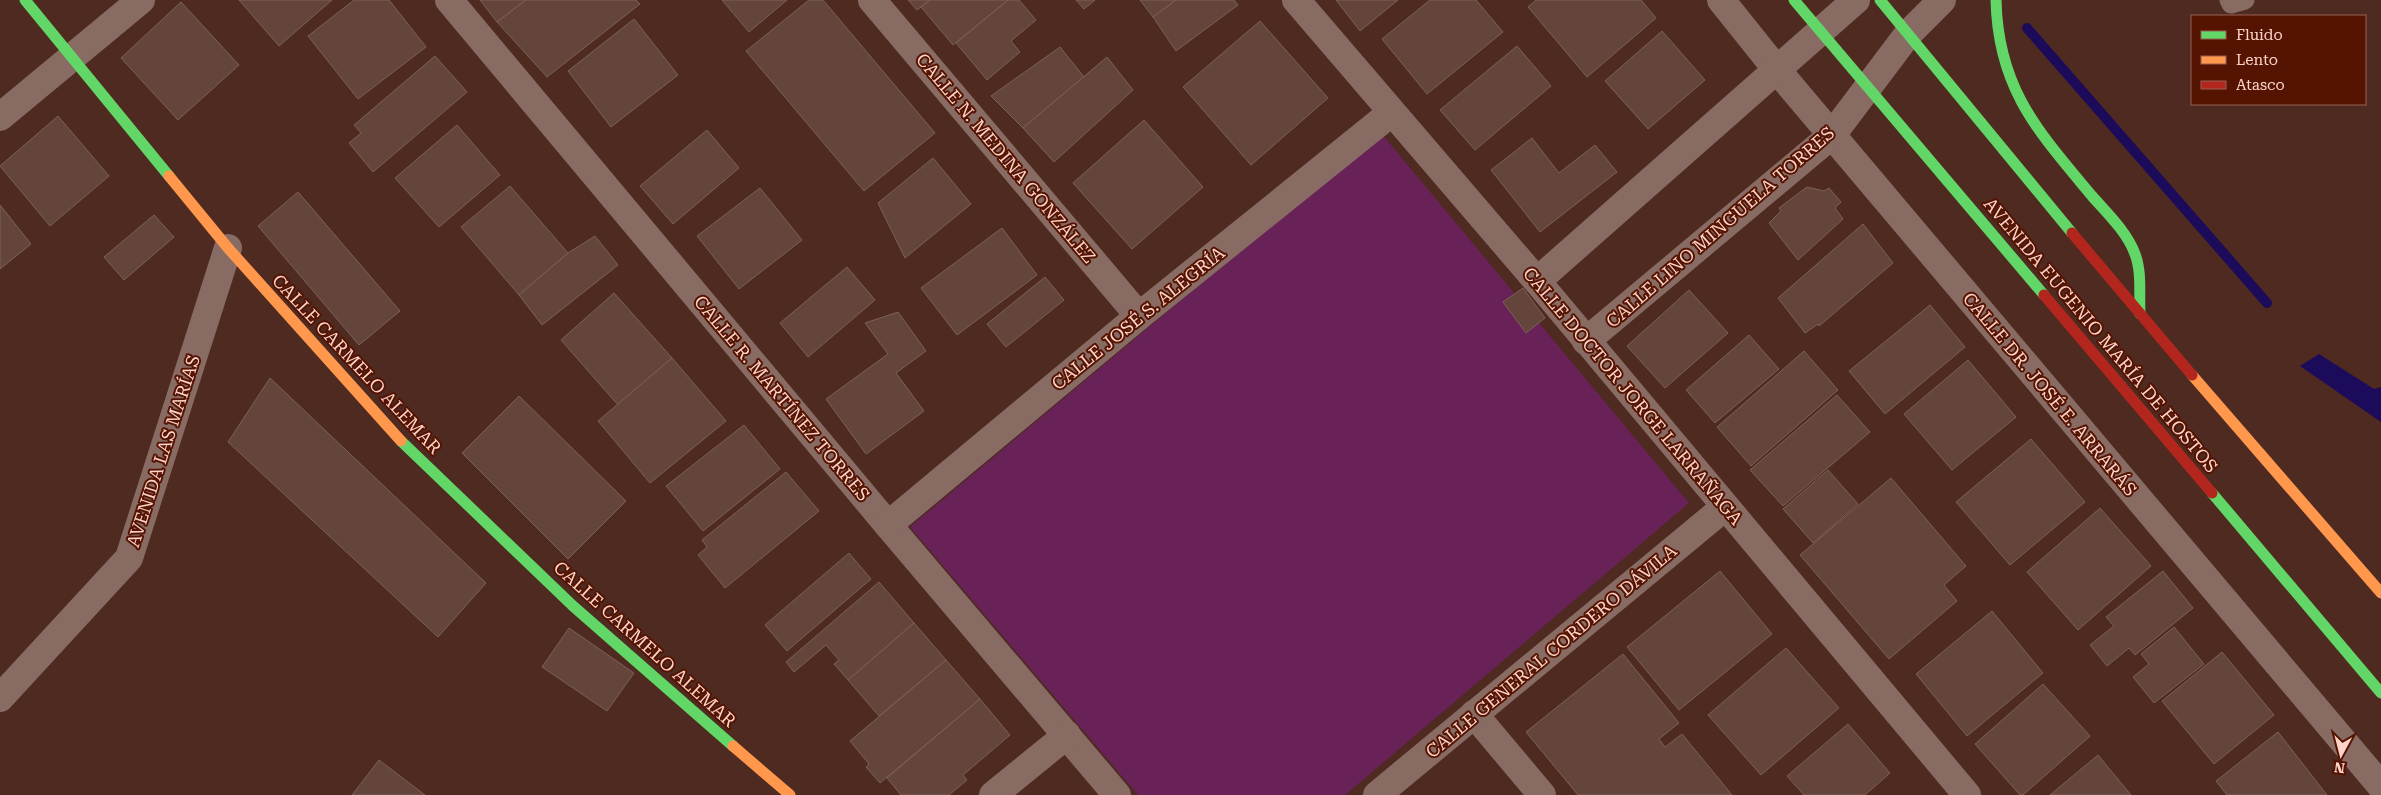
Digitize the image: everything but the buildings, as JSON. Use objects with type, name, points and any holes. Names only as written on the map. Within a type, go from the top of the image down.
[{"type":"main road","name":"CALLE CARMELO ALEMAR","points":[[25,0],[228,248],[391,432],[573,606],[790,795]]},
{"type":"main road","name":"AVENIDA EUGENIO MARÍA DE HOSTOS","points":[[1794,0],[1869,86],[2381,693]]},
{"type":"main road","points":[[1880,0],[2258,454],[2381,593]]},
{"type":"main road","points":[[1996,0],[1995,29],[1998,50],[2010,82],[2025,108],[2058,154],[2124,234],[2136,255],[2140,314]]},
{"type":"street","points":[[0,117],[141,0]]},
{"type":"street","name":"CALLE R. MARTÍNEZ TORRES","points":[[449,0],[888,525],[1117,795]]},
{"type":"street","name":"CALLE N. MEDINA GONZÁLEZ","points":[[872,0],[1139,316]]},
{"type":"street","name":"CALLE DOCTOR JORGE LARRAÑAGA","points":[[1296,0],[1390,113],[1537,281],[1967,795]]},
{"type":"street","name":"CALLE DR. JOSÉ E. ARRARÁS","points":[[1721,0],[1777,70],[2381,786]]},
{"type":"street","points":[[1537,281],[1856,0]]},
{"type":"street","name":"CALLE LINO MINGUELA TORRES","points":[[1586,341],[1832,135],[1908,34],[1942,0]]},
{"type":"street","name":"CALLE JOSÉ S. ALEGRÍA","points":[[888,525],[1139,316],[1390,113]]},
{"type":"street","name":"AVENIDA LAS MARÍAS","points":[[0,698],[130,558],[228,248]]},
{"type":"street","name":"CALLE GENERAL CORDERO DÁVILA","points":[[1377,795],[1726,507]]},
{"type":"street","points":[[1474,714],[1542,795]]},
{"type":"street","points":[[993,795],[1067,735]]},
{"type":"lane","points":[[2229,0],[2231,4],[2245,0]]},
{"type":"shaded area","points":[[1381,133],[1689,503],[1345,795],[1138,795],[910,527]]},
{"type":"shaded area","points":[[2319,354],[2374,389],[2381,387],[2381,422],[2300,366]]},
{"type":"waterway","points":[[2027,28],[2267,303]]},
{"type":"traffic: fast","points":[[25,0],[169,176]]},
{"type":"traffic: fast","points":[[1794,0],[2044,295]]},
{"type":"traffic: fast","points":[[1880,0],[2072,233]]},
{"type":"traffic: fast","points":[[1996,0],[1998,31],[2004,59],[2013,84],[2025,107],[2038,129],[2054,150],[2116,223],[2127,238],[2135,254],[2139,268],[2140,314]]},
{"type":"traffic: fast","points":[[401,441],[573,606],[733,746]]},
{"type":"traffic: fast","points":[[2212,493],[2381,693]]},
{"type":"traffic: slow","points":[[169,176],[228,248],[401,441]]},
{"type":"traffic: slow","points":[[2192,375],[2381,593]]},
{"type":"traffic: slow","points":[[733,746],[790,795]]},
{"type":"traffic: jam","points":[[2072,233],[2192,375]]},
{"type":"traffic: jam","points":[[2044,295],[2212,493]]}]
